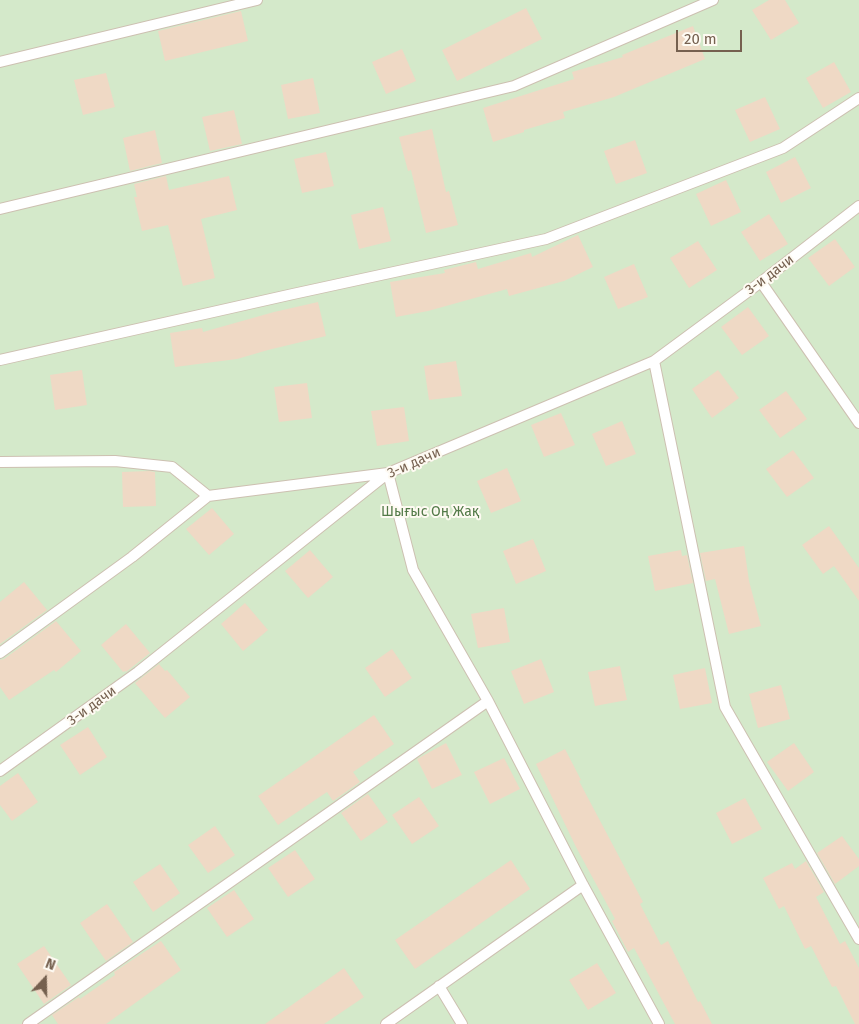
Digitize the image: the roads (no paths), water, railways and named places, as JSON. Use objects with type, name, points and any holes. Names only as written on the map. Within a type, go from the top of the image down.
[{"type":"lane","points":[[0,62],[258,0]]},
{"type":"lane","points":[[0,209],[514,86],[713,0]]},
{"type":"lane","points":[[0,360],[546,239],[783,148],[859,98]]},
{"type":"lane","name":"3-и дачи","points":[[0,772],[138,672],[388,473],[654,361],[761,282],[859,206]]},
{"type":"lane","points":[[761,282],[859,423]]},
{"type":"lane","points":[[654,361],[725,707],[859,939]]},
{"type":"lane","points":[[0,462],[115,461],[172,467],[208,496]]},
{"type":"lane","points":[[0,653],[132,557],[208,496],[388,473],[413,570],[488,701],[583,884],[659,1024]]},
{"type":"lane","points":[[28,1024],[488,701]]},
{"type":"lane","points":[[386,1024],[583,884]]},
{"type":"lane","points":[[439,986],[462,1024]]},
{"type":"park label","name":"Шығыс Оң Жақ","points":[[430,512]]}]
